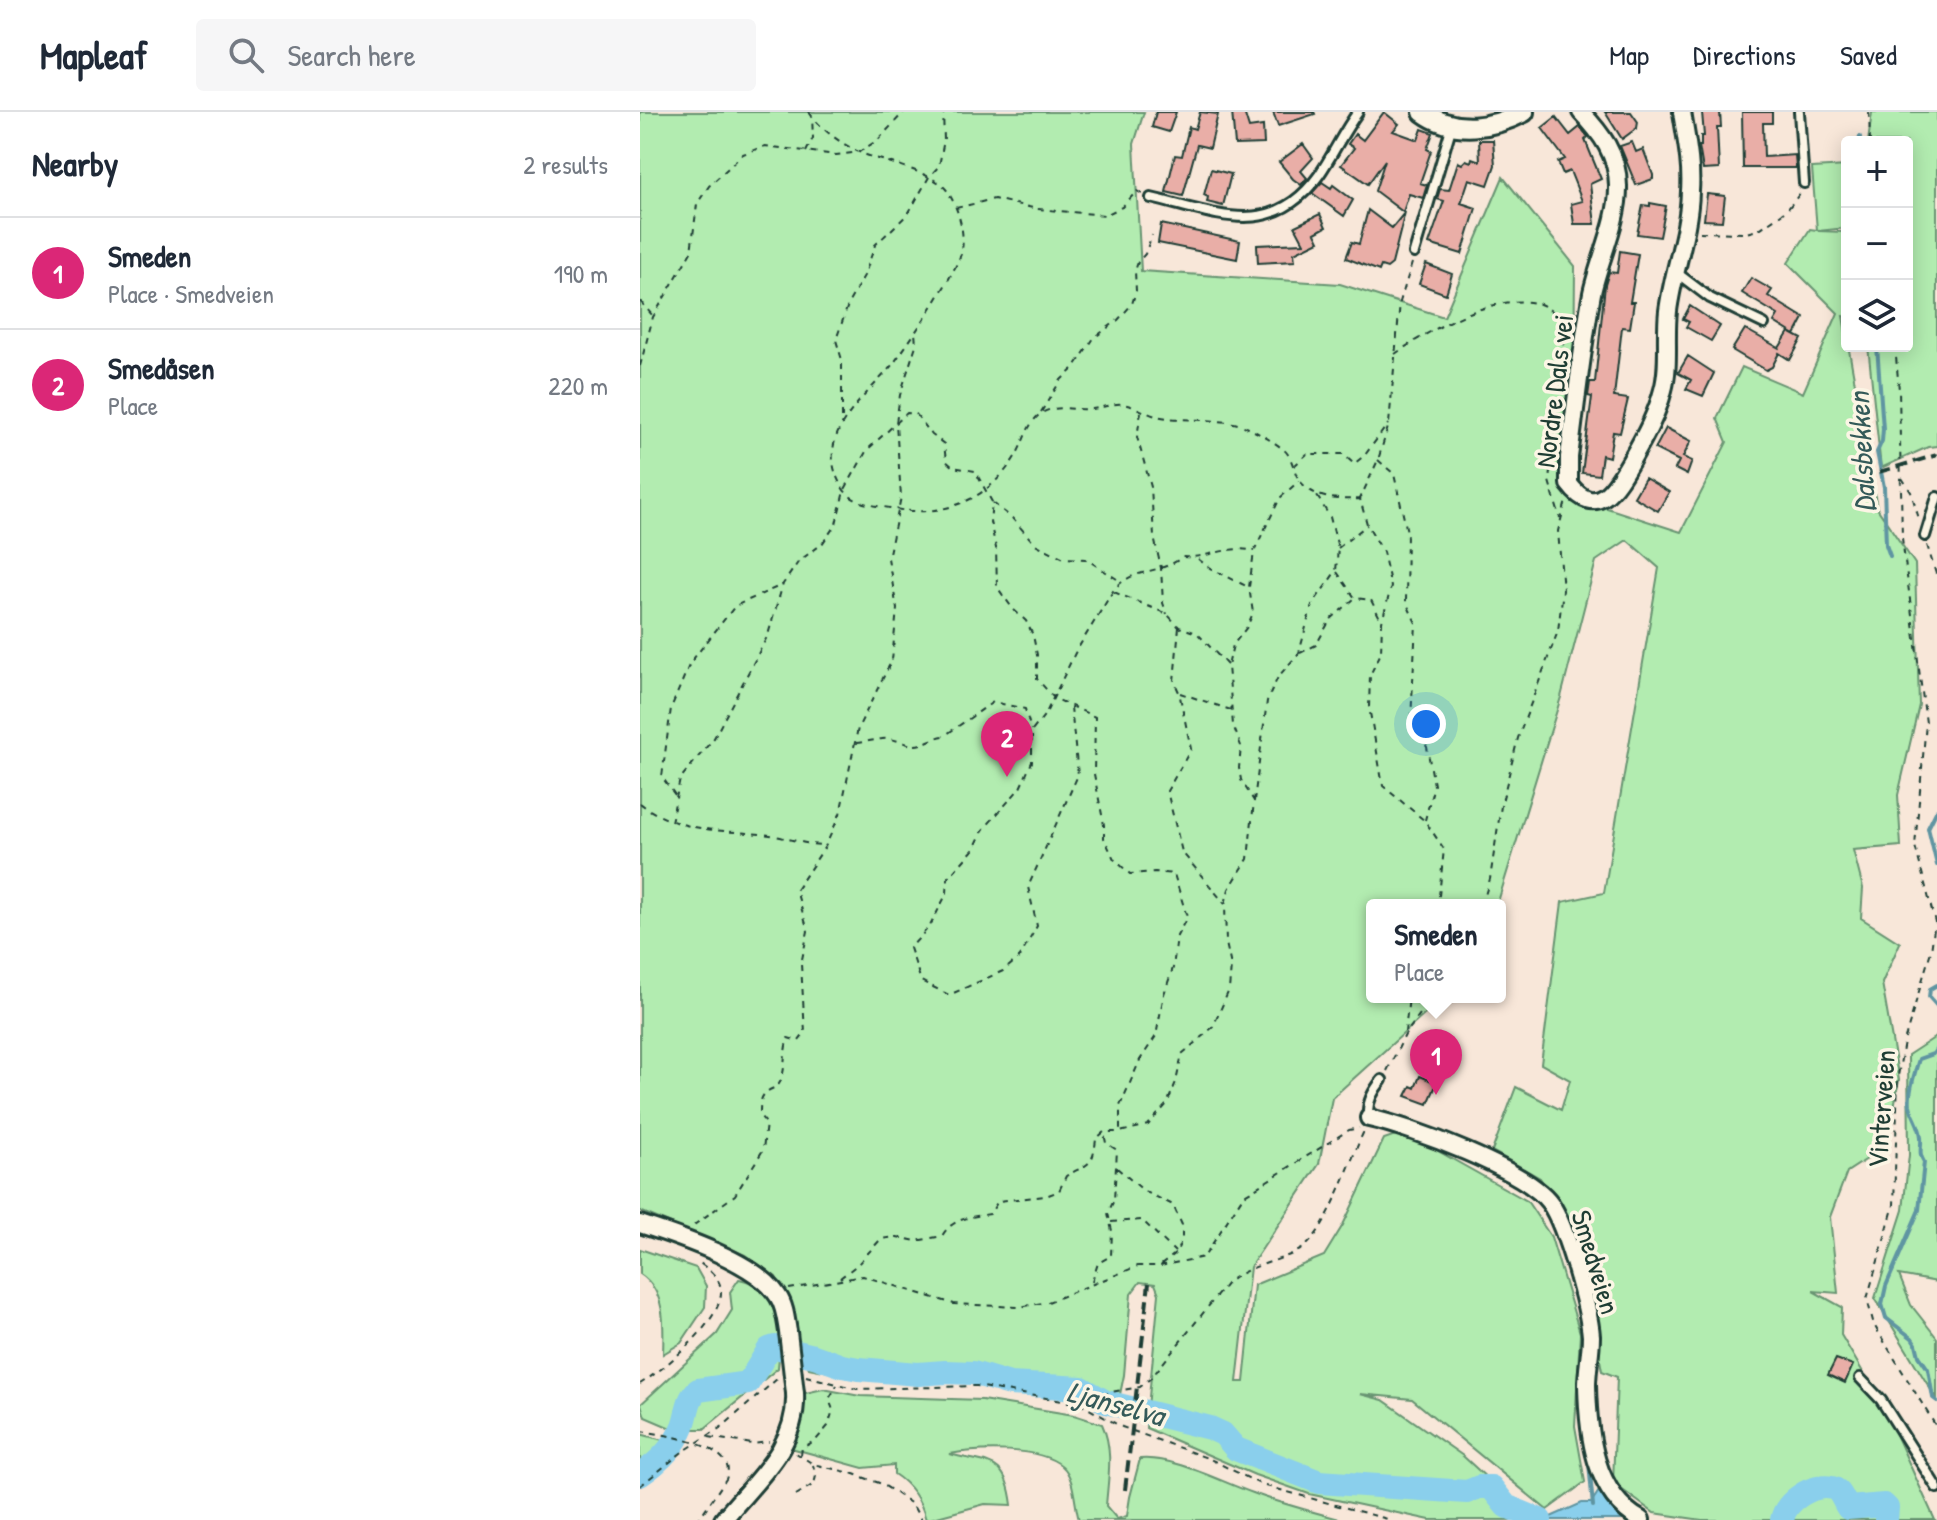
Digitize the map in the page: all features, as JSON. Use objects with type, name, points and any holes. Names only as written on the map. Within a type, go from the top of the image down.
[{"type":"street","points":[[1423,112],[1442,122],[1472,127],[1497,125],[1524,112]]},
{"type":"street","name":"Nordre Dals vei","points":[[1581,112],[1600,132],[1614,159],[1618,188],[1590,306],[1569,457],[1569,484],[1582,498],[1600,499],[1615,489],[1644,437],[1663,391],[1668,310],[1691,182],[1682,112]]},
{"type":"street","name":"Smedveien","points":[[1369,1118],[1402,1126],[1493,1165],[1524,1180],[1550,1203],[1586,1302],[1591,1334],[1587,1386],[1597,1463],[1617,1502],[1641,1520]]},
{"type":"street","points":[[640,1224],[749,1270],[778,1295],[788,1332],[795,1393],[793,1423],[783,1446],[764,1473],[723,1520]]},
{"type":"lane","points":[[1151,198],[1238,218],[1253,219],[1275,214],[1308,188],[1358,112]]},
{"type":"lane","points":[[1799,112],[1804,183]]},
{"type":"lane","points":[[1414,253],[1453,124]]},
{"type":"lane","points":[[1677,273],[1710,298],[1764,324]]},
{"type":"lane","points":[[1925,536],[1937,497]]},
{"type":"lane","points":[[1369,1118],[1370,1099],[1382,1080]]},
{"type":"lane","points":[[1860,1378],[1881,1400],[1937,1488]]},
{"type":"path","points":[[809,112],[835,137],[859,152],[929,177],[948,190],[963,227],[962,252],[952,272],[893,364],[842,420]]},
{"type":"path","points":[[640,366],[653,317],[691,252],[697,204],[709,186],[743,154],[765,146],[836,155],[859,152],[878,140],[904,112]]},
{"type":"path","points":[[943,112],[944,140],[939,166],[929,177],[908,214],[875,245],[865,274],[849,302],[836,340],[842,360],[842,420],[833,449],[836,475],[844,491],[859,502],[922,512],[953,508],[985,490],[1015,458],[1027,431],[1094,338],[1118,320],[1132,304],[1136,291],[1135,271],[1152,235]]},
{"type":"path","points":[[1869,112],[1870,136]]},
{"type":"path","points":[[806,153],[813,138],[812,116]]},
{"type":"path","points":[[1684,231],[1746,233],[1758,230],[1794,203],[1804,183]]},
{"type":"path","points":[[954,209],[994,199],[1037,209],[1105,215],[1122,207],[1137,191],[1151,198]]},
{"type":"path","points":[[1414,253],[1400,302],[1389,424],[1378,460],[1360,499],[1367,524],[1383,552],[1391,587],[1382,622],[1381,653],[1370,675],[1369,707],[1383,786],[1425,821],[1444,849],[1439,899]]},
{"type":"path","points":[[640,301],[653,317]]},
{"type":"path","points":[[1394,355],[1424,334],[1479,309],[1511,302],[1538,303],[1562,320],[1565,369],[1556,407],[1549,481],[1560,520]]},
{"type":"path","points":[[676,1237],[735,1195],[763,1150],[766,1123],[760,1116],[761,1097],[767,1090],[777,1087],[785,1077],[784,1051],[788,1038],[799,1041],[805,1033],[801,964],[808,931],[796,890],[826,845],[840,814],[858,728],[892,660],[897,609],[888,558],[900,510],[896,423],[900,395],[916,345],[915,330]]},
{"type":"path","name":"Vinterveien","points":[[1896,352],[1902,538],[1926,723],[1915,846],[1935,922],[1931,951],[1904,1042],[1898,1076],[1894,1205],[1867,1299],[1874,1325],[1937,1428]]},
{"type":"path","points":[[1040,413],[1065,407],[1087,410],[1122,404],[1157,416],[1244,425],[1286,452],[1299,480],[1316,495],[1330,517],[1338,548],[1336,571],[1312,605],[1299,653]]},
{"type":"path","points":[[1141,411],[1137,437],[1151,487],[1163,603],[1167,614],[1179,627],[1197,633],[1228,666]]},
{"type":"path","points":[[671,822],[680,779],[714,738],[768,635],[783,584],[799,561],[822,544],[836,524],[844,491],[867,450],[907,413],[916,414],[932,435],[944,444],[946,461],[953,467],[975,471],[992,502],[1012,518],[1035,544],[1064,558],[1086,559],[1120,581]]},
{"type":"path","points":[[1293,466],[1307,454],[1343,454],[1354,464],[1389,424]]},
{"type":"path","points":[[1378,460],[1394,474],[1407,532],[1406,602],[1416,623],[1411,720],[1427,747],[1434,785],[1425,821]]},
{"type":"path","points":[[1254,801],[1241,780],[1241,746],[1233,725],[1228,666],[1233,645],[1253,613],[1249,587],[1254,551],[1280,498],[1299,480]]},
{"type":"path","points":[[1484,899],[1490,879],[1501,806],[1518,738],[1558,631],[1563,590],[1558,531],[1569,484]]},
{"type":"path","points":[[1316,495],[1337,500],[1360,499]]},
{"type":"path","points":[[992,502],[990,522],[996,548],[997,587],[1026,621],[1037,655],[1037,679],[1054,698],[1095,717],[1094,774],[1104,838],[1114,859],[1130,874],[1174,874],[1187,917],[1177,936],[1173,968],[1164,994],[1156,1036],[1140,1060],[1120,1106],[1120,1132]]},
{"type":"path","points":[[1338,548],[1367,524]]},
{"type":"path","points":[[1032,731],[1120,581],[1132,575],[1171,567],[1182,557],[1197,558],[1241,548],[1254,551]]},
{"type":"path","points":[[1197,558],[1210,568],[1249,587]]},
{"type":"path","points":[[1336,571],[1355,598],[1371,600],[1382,622]]},
{"type":"path","points":[[675,795],[662,777],[671,708],[690,663],[735,606],[783,584]]},
{"type":"path","points":[[1113,591],[1167,614]]},
{"type":"path","points":[[840,1278],[881,1239],[897,1237],[916,1241],[942,1236],[948,1225],[990,1214],[998,1201],[1046,1196],[1059,1191],[1066,1176],[1084,1169],[1094,1159],[1096,1139],[1104,1132],[1120,1132],[1148,1125],[1167,1104],[1182,1054],[1213,1027],[1229,990],[1231,966],[1226,943],[1225,904],[1229,889],[1248,859],[1267,701],[1278,677],[1299,653],[1316,645],[1330,620],[1355,598]]},
{"type":"path","points":[[1179,627],[1174,681],[1191,749],[1167,791],[1182,852],[1225,904]]},
{"type":"path","points":[[1179,692],[1232,710]]},
{"type":"path","points":[[854,743],[875,742],[883,738],[916,745],[944,736],[993,702],[1025,709],[1032,731],[1032,762],[1020,788],[983,830],[974,849],[948,878],[947,893],[930,926],[910,948],[921,981],[949,995],[1003,971],[1020,957],[1037,926],[1028,887],[1078,775],[1071,706]]},
{"type":"path","points":[[640,803],[671,822],[826,845]]},
{"type":"path","points":[[1405,1035],[1408,1003]]},
{"type":"path","points":[[1382,1080],[1405,1035],[1428,1003]]},
{"type":"path","points":[[778,1295],[792,1287],[840,1278],[872,1278],[954,1304],[1006,1308],[1048,1302],[1138,1266],[1160,1266],[1204,1257],[1243,1196],[1349,1130],[1366,1127],[1328,1214],[1311,1242],[1291,1254],[1237,1274],[1152,1377],[1140,1387],[1104,1394],[1080,1404]]},
{"type":"path","points":[[1092,1283],[1098,1263],[1111,1256],[1112,1231],[1108,1213],[1114,1200],[1117,1150],[1106,1143],[1104,1132]]},
{"type":"path","points":[[1117,1167],[1144,1191],[1173,1205],[1182,1225],[1182,1239],[1176,1253],[1160,1266]]},
{"type":"path","points":[[1110,1222],[1142,1220],[1176,1253]]},
{"type":"path","points":[[640,1384],[671,1362],[707,1324],[720,1301],[721,1290],[717,1279]]},
{"type":"path","points":[[797,1375],[870,1389],[977,1386],[1080,1404],[1122,1427],[1210,1459],[1262,1485],[1391,1520]]},
{"type":"path","points":[[640,1486],[681,1453],[733,1418],[764,1388],[783,1376]]},
{"type":"path","points":[[802,1456],[802,1448],[816,1440],[830,1422],[833,1410],[829,1399],[837,1385]]},
{"type":"path","points":[[640,1428],[698,1443],[727,1465],[729,1473],[698,1520]]},
{"type":"path","points":[[707,1437],[752,1444]]},
{"type":"path","points":[[783,1446],[813,1464],[882,1484],[912,1504],[921,1520]]},
{"type":"path","points":[[796,1495],[814,1484],[813,1464]]},
{"type":"green space","points":[[640,112],[1144,112],[1134,144],[1141,271],[1340,284],[1444,317],[1503,177],[1575,266],[1573,497],[1681,532],[1727,442],[1717,418],[1742,367],[1803,393],[1838,313],[1788,263],[1810,229],[1817,230],[1812,168],[1841,166],[1841,229],[1818,231],[1841,232],[1841,352],[1849,352],[1877,508],[1915,564],[1919,705],[1898,795],[1901,846],[1853,850],[1863,888],[1861,918],[1900,943],[1882,983],[1899,1080],[1887,1146],[1847,1172],[1830,1217],[1838,1293],[1813,1291],[1842,1307],[1841,1335],[1883,1406],[1935,1520],[1702,1520],[1654,1513],[1613,1483],[1617,1377],[1602,1371],[1579,1240],[1540,1178],[1492,1151],[1516,1087],[1561,1110],[1570,1080],[1541,1064],[1562,902],[1604,893],[1659,568],[1627,540],[1596,561],[1561,697],[1499,899],[1366,899],[1366,1003],[1437,1003],[1332,1098],[1319,1164],[1250,1267],[1237,1382],[1244,1382],[1254,1285],[1324,1256],[1343,1225],[1384,1139],[1404,1132],[1527,1201],[1551,1237],[1580,1333],[1575,1426],[1585,1482],[1547,1510],[1412,1399],[1360,1394],[1383,1400],[1463,1456],[1515,1504],[1514,1520],[1430,1520],[1309,1494],[1255,1475],[1146,1428],[1159,1294],[1155,1284],[1140,1282],[1131,1294],[1124,1375],[1117,1409],[1006,1386],[950,1380],[866,1379],[809,1368],[800,1348],[791,1306],[776,1277],[745,1255],[640,1211]]},
{"type":"green space","points":[[1872,112],[1937,112],[1937,446],[1881,468],[1869,352],[1913,352],[1913,136],[1869,136]]},
{"type":"green space","points":[[1937,1036],[1937,1282],[1899,1275],[1911,1305],[1937,1338],[1937,1400],[1875,1298],[1903,1210],[1909,1155],[1908,1055]]},
{"type":"green space","points":[[640,1249],[696,1268],[706,1286],[705,1307],[681,1343],[663,1354],[662,1310],[655,1290],[640,1274]]},
{"type":"green space","points":[[739,1279],[763,1291],[770,1302],[778,1328],[778,1368],[704,1429],[673,1429],[645,1417],[641,1404],[717,1334],[732,1310],[730,1292]]},
{"type":"green space","points":[[823,1389],[860,1396],[982,1400],[1074,1415],[1102,1424],[1109,1454],[1106,1506],[1117,1519],[1127,1516],[1140,1459],[1153,1459],[1343,1520],[1079,1520],[1072,1484],[1062,1466],[1039,1455],[992,1450],[950,1454],[984,1462],[1000,1470],[1005,1477],[1012,1505],[985,1504],[926,1520],[914,1494],[894,1474],[894,1465],[863,1468],[791,1448],[799,1422],[801,1394]]},
{"type":"green space","points":[[640,1434],[667,1441],[666,1453],[640,1474]]},
{"type":"water","points":[[1601,1488],[1613,1510],[1627,1520],[1544,1520],[1582,1503],[1591,1503]]},
{"type":"building","points":[[1156,112],[1176,112],[1169,132],[1152,127]]},
{"type":"building","points":[[1200,112],[1218,114],[1210,148],[1197,145],[1183,196],[1166,192],[1175,155],[1182,156],[1189,127],[1195,129]]},
{"type":"building","points":[[1232,112],[1244,112],[1249,128],[1263,126],[1264,144],[1235,145]]},
{"type":"building","points":[[1273,112],[1314,112],[1315,114],[1278,126]]},
{"type":"building","points":[[1384,112],[1399,124],[1393,131],[1418,140],[1422,129],[1433,133],[1427,149],[1431,151],[1420,183],[1427,185],[1423,198],[1409,194],[1403,212],[1375,191],[1385,160],[1368,184],[1341,165],[1354,148],[1348,144],[1355,134],[1363,140]]},
{"type":"building","points":[[1605,112],[1631,112],[1638,122],[1637,128],[1622,139]]},
{"type":"building","points":[[1702,112],[1720,112],[1721,127],[1717,127],[1719,169],[1703,170],[1699,146],[1701,136],[1704,136]]},
{"type":"building","points":[[1742,112],[1772,112],[1772,123],[1763,123],[1764,157],[1795,155],[1796,168],[1743,168]]},
{"type":"building","points":[[1556,117],[1570,135],[1580,127],[1588,137],[1585,140],[1601,179],[1590,184],[1595,224],[1574,224],[1571,204],[1582,201],[1570,171],[1563,174],[1558,162],[1565,159],[1542,128]]},
{"type":"building","points":[[1479,140],[1493,140],[1495,165],[1488,185],[1469,179],[1461,203],[1476,208],[1462,254],[1429,244],[1444,201],[1437,199],[1440,189],[1449,190],[1458,162],[1471,162],[1472,158],[1480,161]]},
{"type":"building","points":[[1632,142],[1636,152],[1643,149],[1653,175],[1653,179],[1636,185],[1620,146]]},
{"type":"building","points":[[1303,144],[1313,158],[1301,171],[1307,178],[1301,185],[1279,162]]},
{"type":"building","points":[[1211,169],[1231,174],[1223,206],[1207,202],[1208,197],[1204,195]]},
{"type":"building","points":[[1322,182],[1331,188],[1333,185],[1353,200],[1344,216],[1312,193]]},
{"type":"building","points":[[1707,194],[1725,196],[1722,221],[1704,220]]},
{"type":"building","points":[[1650,203],[1666,206],[1660,237],[1637,234],[1643,205],[1650,206]]},
{"type":"building","points":[[1368,210],[1392,228],[1405,212],[1392,264],[1387,268],[1381,266],[1379,271],[1346,258],[1352,242],[1359,244]]},
{"type":"building","points":[[1320,214],[1326,227],[1315,233],[1319,241],[1294,253],[1295,261],[1258,263],[1257,245],[1304,243],[1295,226]]},
{"type":"building","points":[[1161,224],[1240,241],[1237,259],[1158,243]]},
{"type":"building","points":[[1620,251],[1638,254],[1630,302],[1634,302],[1630,328],[1622,327],[1614,397],[1628,399],[1620,433],[1613,432],[1609,457],[1602,455],[1599,475],[1582,473],[1592,397],[1588,396],[1590,382],[1595,382],[1605,285],[1609,272],[1617,273]]},
{"type":"building","points":[[1426,264],[1452,274],[1446,294],[1419,284]]},
{"type":"building","points":[[1751,278],[1772,290],[1768,296],[1804,318],[1795,335],[1774,322],[1778,315],[1742,293]]},
{"type":"building","points":[[1690,306],[1720,326],[1711,341],[1686,327],[1689,322],[1683,319]]},
{"type":"building","points":[[1745,329],[1779,348],[1789,332],[1802,339],[1790,360],[1779,353],[1772,367],[1766,370],[1732,350]]},
{"type":"building","points":[[1688,356],[1714,373],[1703,396],[1686,389],[1691,380],[1678,373]]},
{"type":"building","points":[[1666,428],[1691,441],[1683,457],[1692,461],[1687,475],[1675,469],[1679,461],[1655,449]]},
{"type":"building","points":[[1645,478],[1669,492],[1658,511],[1634,497]]},
{"type":"building","points":[[1420,1076],[1437,1083],[1428,1104],[1406,1096],[1411,1086],[1415,1088]]},
{"type":"building","points":[[1836,1359],[1853,1365],[1845,1383],[1828,1375]]},
{"type":"waterway","name":"Dalsbekken","points":[[1877,352],[1883,429],[1877,452],[1884,487],[1886,545],[1890,556]]},
{"type":"waterway","name":"Dalsbekken","points":[[1937,810],[1928,828],[1937,865]]},
{"type":"waterway","name":"Dalsbekken","points":[[1937,985],[1930,989],[1929,997],[1937,1006]]},
{"type":"waterway","name":"Dalsbekken","points":[[1937,1048],[1933,1054],[1919,1059],[1911,1088],[1910,1105],[1920,1133],[1924,1162],[1919,1210],[1886,1286],[1882,1304],[1886,1318],[1916,1344],[1919,1356],[1928,1369],[1933,1398],[1937,1401]]},
{"type":"waterway","name":"Ljanselva","points":[[640,1475],[671,1447],[698,1390],[748,1383],[769,1349],[775,1347],[859,1369],[918,1374],[973,1373],[1010,1384],[1082,1388],[1106,1402],[1210,1428],[1223,1434],[1236,1449],[1319,1482],[1467,1492],[1479,1487],[1491,1487],[1506,1506],[1540,1520]]},
{"type":"waterway","points":[[1589,1463],[1593,1506]]},
{"type":"waterway","name":"Ljanselva","points":[[1782,1520],[1794,1500],[1809,1491],[1825,1487],[1838,1491],[1848,1508],[1884,1505],[1887,1508],[1886,1520]]},
{"type":"railway","points":[[1862,477],[1937,455]]},
{"type":"railway","points":[[1125,1490],[1149,1283]]},
{"type":"place","name":"Smedåsen","points":[[1007,777]]},
{"type":"place","name":"Smeden","points":[[1436,1095]]}]
